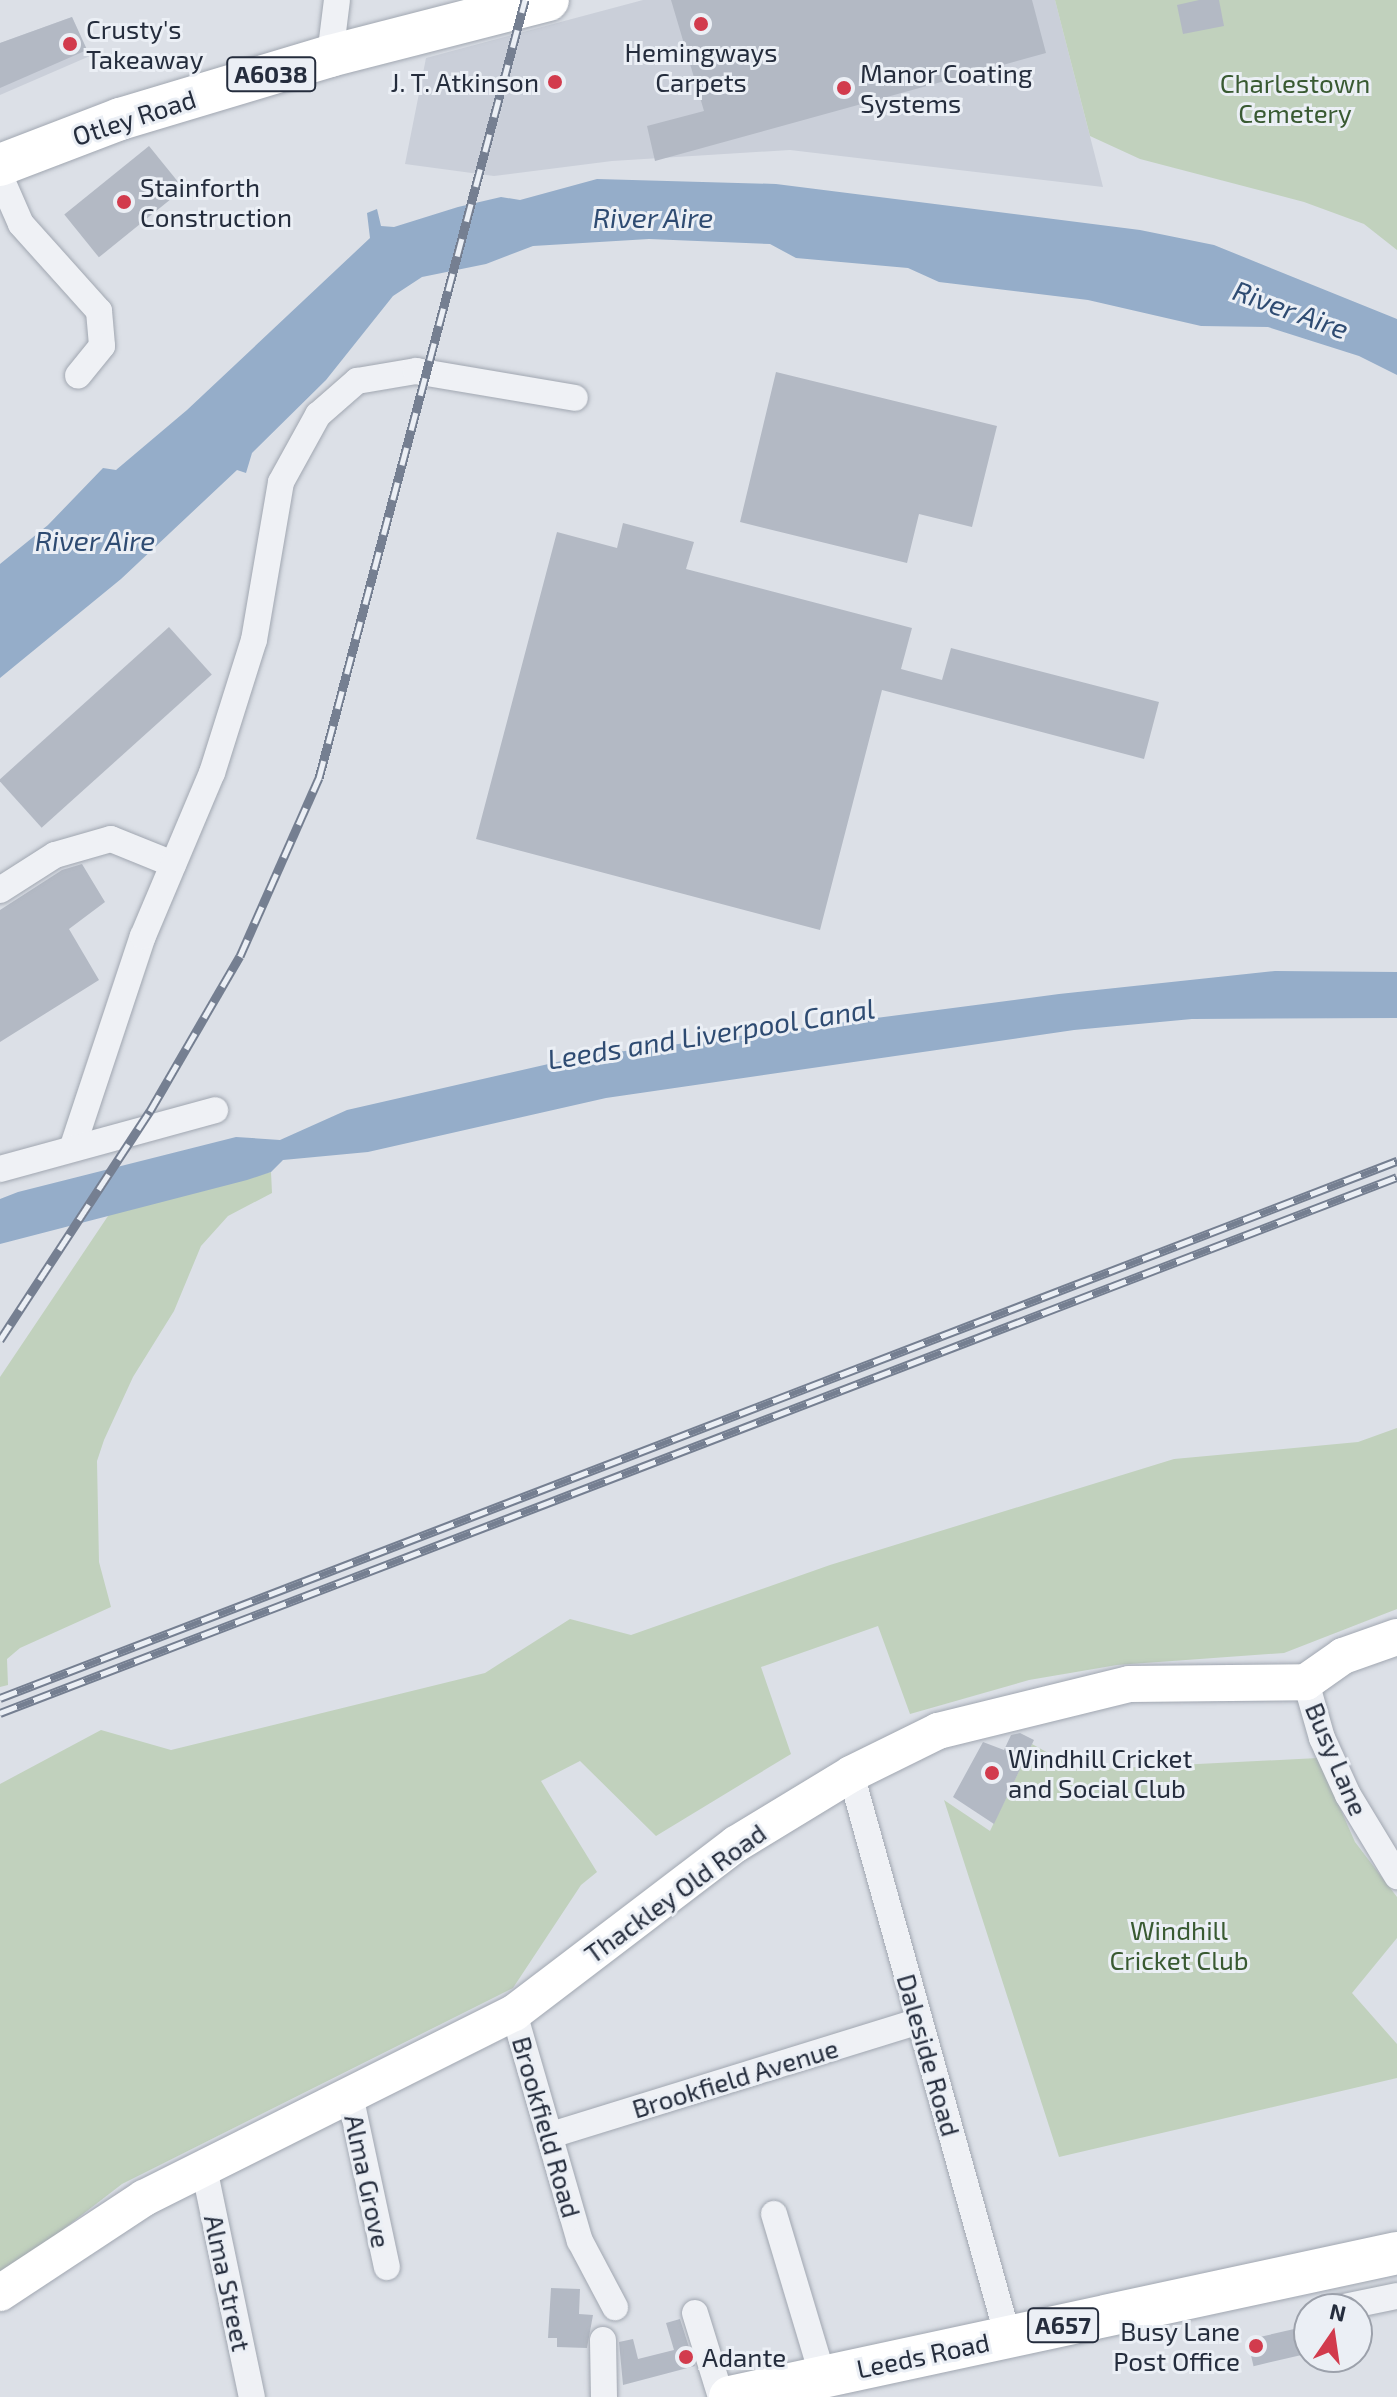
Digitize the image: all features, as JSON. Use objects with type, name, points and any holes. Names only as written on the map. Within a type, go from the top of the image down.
[{"type":"main road","name":"Otley Road","points":[[0,165],[120,119],[330,56],[548,0]]},
{"type":"main road","name":"Leeds Road","points":[[730,2397],[1397,2253]]},
{"type":"street","points":[[330,56],[337,0]]},
{"type":"street","points":[[0,176],[21,224],[99,311],[102,346],[78,376]]},
{"type":"street","points":[[73,1146],[173,864],[212,773],[254,640],[281,482],[318,415],[357,381],[416,371],[575,398]]},
{"type":"street","points":[[0,890],[55,855],[111,839],[173,864]]},
{"type":"street","points":[[0,1169],[73,1146],[215,1110]]},
{"type":"street","points":[[1306,1682],[1343,1656],[1397,1637]]},
{"type":"street","name":"Thackley Old Road","points":[[0,2293],[144,2198],[514,2013],[736,1844],[851,1774],[938,1731],[1129,1684],[1306,1682]]},
{"type":"street","name":"Busy Lane","points":[[1306,1682],[1322,1738],[1348,1795],[1397,1876]]},
{"type":"street","name":"Daleside Road","points":[[851,1774],[1008,2337]]},
{"type":"street","name":"Brookfield Road","points":[[514,2013],[580,2241],[615,2307]]},
{"type":"street","name":"Brookfield Avenue","points":[[551,2135],[919,2021]]},
{"type":"street","name":"Alma Grove","points":[[350,2095],[387,2267]]},
{"type":"street","name":"Alma Street","points":[[204,2168],[252,2397]]},
{"type":"street","points":[[774,2214],[823,2377]]},
{"type":"street","points":[[1373,2301],[1397,2296]]},
{"type":"street","points":[[695,2313],[721,2397]]},
{"type":"street","points":[[603,2340],[604,2397]]},
{"type":"shaded area","points":[[643,0],[1055,0],[1103,187],[790,150],[612,161],[494,176],[405,164],[426,58]]},
{"type":"shaded area","points":[[72,17],[90,56],[0,95],[0,43]]},
{"type":"green space","name":"Charlestown Cemetery","points":[[1055,0],[1397,0],[1397,250],[1364,224],[1304,202],[1140,159],[1090,136]]},
{"type":"green space","points":[[271,1172],[272,1193],[228,1216],[201,1246],[174,1311],[133,1377],[104,1440],[97,1461],[99,1562],[111,1607],[20,1648],[7,1659],[8,1685],[0,1687],[0,1377],[110,1213]]},
{"type":"green space","points":[[1397,1428],[1397,1609],[1284,1653],[1117,1665],[1029,1680],[910,1714],[878,1626],[761,1667],[791,1754],[656,1836],[580,1761],[541,1781],[597,1872],[581,1885],[513,1988],[122,2184],[0,2278],[0,1784],[101,1730],[171,1750],[485,1673],[570,1619],[631,1635],[830,1565],[1174,1459],[1358,1442]]},
{"type":"green space","name":"Windhill Cricket Club","points":[[1032,1744],[1079,1770],[1318,1758],[1355,1842],[1397,1897],[1397,1938],[1352,1993],[1397,2044],[1397,2078],[1059,2157],[944,1800],[990,1831]]},
{"type":"water","name":"River Aire","points":[[597,179],[776,184],[1140,230],[1214,245],[1397,319],[1397,375],[1359,356],[1268,327],[1201,326],[1088,300],[939,282],[908,268],[796,258],[770,244],[649,239],[533,246],[486,264],[422,277],[393,296],[326,380],[252,453],[246,473],[237,470],[121,579],[0,678],[0,564],[48,525],[103,468],[116,470],[187,410],[370,238],[367,213],[377,209],[381,226],[394,227],[458,207],[501,197],[520,200]]},
{"type":"water","points":[[1275,971],[1397,972],[1397,1018],[1192,1019],[1074,1030],[606,1098],[368,1152],[283,1160],[271,1172],[247,1180],[0,1244],[0,1199],[18,1192],[236,1137],[280,1140],[347,1110],[579,1057],[1059,994]]},
{"type":"building","name":"Manor Coating Systems","points":[[671,0],[1032,0],[1046,53],[655,161],[647,126],[704,111]]},
{"type":"building","points":[[1219,0],[1224,26],[1183,34],[1177,5]]},
{"type":"building","points":[[72,17],[87,50],[0,88],[0,43]]},
{"type":"building","name":"Stainforth Construction","points":[[149,146],[184,189],[99,257],[64,215]]},
{"type":"building","points":[[776,372],[997,426],[972,527],[919,514],[907,563],[740,522]]},
{"type":"building","points":[[623,523],[694,542],[686,569],[912,628],[901,669],[942,680],[951,648],[1159,702],[1144,759],[882,690],[820,930],[476,839],[557,532],[617,548]]},
{"type":"building","points":[[169,627],[212,675],[42,828],[0,779]]},
{"type":"building","points":[[82,864],[105,902],[69,929],[99,980],[0,1042],[0,910],[62,870]]},
{"type":"building","name":"Windhill Cricket and Social Club","points":[[1020,1733],[1034,1740],[994,1824],[953,1797],[983,1742],[1004,1750],[1011,1735]]},
{"type":"building","points":[[551,2288],[580,2289],[579,2314],[593,2315],[587,2348],[557,2347],[557,2338],[548,2338]]},
{"type":"building","points":[[680,2319],[695,2366],[623,2385],[619,2342],[633,2339],[638,2359],[674,2350],[666,2323]]},
{"type":"building","points":[[1293,2329],[1293,2357],[1254,2366],[1247,2340]]},
{"type":"railway","points":[[0,1340],[150,1111],[240,956],[319,778],[525,0]]},
{"type":"railway","points":[[0,1698],[1397,1161]]},
{"type":"railway","points":[[0,1713],[1397,1177]]},
{"type":"place","name":"Hemingways Carpets","points":[[701,24]]},
{"type":"place","name":"Crusty's Takeaway","points":[[70,44]]},
{"type":"place","name":"J. T. Atkinson","points":[[555,82]]},
{"type":"place","name":"Manor Coating Systems","points":[[844,88]]},
{"type":"place","name":"Stainforth Construction","points":[[124,202]]},
{"type":"place","name":"Windhill Cricket and Social Club","points":[[992,1773]]},
{"type":"place","name":"Busy Lane Post Office","points":[[1256,2346]]},
{"type":"place","name":"Adante","points":[[686,2357]]},
{"type":"water label","name":"Leeds and Liverpool Canal","points":[[711,1033]]}]
